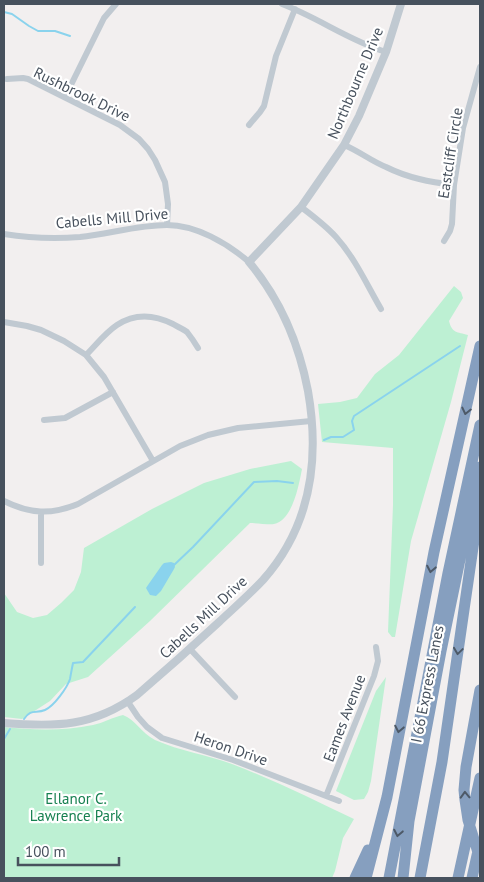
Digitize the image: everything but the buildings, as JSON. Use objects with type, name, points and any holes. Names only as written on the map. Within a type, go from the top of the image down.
[{"type":"highway","points":[[366,878],[389,784],[434,552],[480,346]]},
{"type":"highway","points":[[389,878],[448,573],[480,425]]},
{"type":"highway","points":[[404,878],[409,821],[441,651],[474,492],[480,431]]},
{"type":"highway","points":[[420,878],[443,756],[480,498]]},
{"type":"highway","name":"I 66 Express Lanes","points":[[404,878],[459,595],[480,498]]},
{"type":"highway","points":[[480,690],[468,754],[464,800],[480,859]]},
{"type":"highway","points":[[458,878],[480,778]]},
{"type":"highway","points":[[355,878],[368,849],[383,797],[389,784]]},
{"type":"highway","points":[[472,878],[480,842]]},
{"type":"street","points":[[65,97],[104,18],[116,4]]},
{"type":"street","points":[[282,4],[296,9],[353,40],[386,52]]},
{"type":"street","name":"Northbourne Drive","points":[[249,262],[301,207],[344,145],[359,116],[386,52],[401,4]]},
{"type":"street","points":[[249,125],[264,106],[276,56],[296,9]]},
{"type":"street","name":"Eastcliff Circle","points":[[444,241],[452,224],[454,185],[464,128],[480,67]]},
{"type":"street","name":"Rushbrook Drive","points":[[7,79],[28,79],[120,124],[139,139],[148,149],[165,182],[168,204],[167,225]]},
{"type":"street","points":[[344,145],[403,175],[429,182],[454,185]]},
{"type":"street","points":[[301,207],[329,229],[342,244],[353,260],[380,310]]},
{"type":"street","name":"Cabells Mill Drive","points":[[4,234],[61,238],[167,225],[190,229],[216,238],[233,249],[249,262],[266,283],[284,316],[300,358],[306,382],[313,439],[311,480],[303,511],[291,538],[263,580],[190,649],[128,702],[106,714],[88,720],[60,724],[33,725],[4,722]]},
{"type":"street","points":[[86,355],[116,325],[140,316],[162,319],[184,330],[198,348]]},
{"type":"street","points":[[4,322],[41,330],[64,341],[86,355],[113,392],[153,461]]},
{"type":"street","points":[[44,420],[65,418],[113,392]]},
{"type":"street","points":[[4,501],[20,508],[42,513],[61,510],[78,504],[180,446],[194,440],[238,428],[311,421]]},
{"type":"street","points":[[41,563],[42,513]]},
{"type":"street","name":"Eames Avenue","points":[[326,796],[374,676],[378,660],[376,647]]},
{"type":"street","points":[[190,649],[235,697]]},
{"type":"street","name":"Heron Drive","points":[[128,702],[147,727],[162,738],[210,752],[339,801]]},
{"type":"green space","points":[[454,286],[461,292],[463,298],[449,321],[450,325],[453,330],[468,335],[411,541],[395,637],[392,637],[388,632],[393,505],[393,448],[322,442],[318,404],[357,398],[375,374],[399,355]]},
{"type":"green space","points":[[291,461],[302,469],[294,501],[281,521],[274,524],[250,523],[150,621],[88,677],[66,684],[50,701],[22,719],[4,717],[4,593],[17,612],[33,618],[47,615],[74,590],[81,572],[84,548],[152,509],[204,483],[250,469]]},
{"type":"green space","points":[[386,677],[371,781],[364,799],[354,800],[336,791],[376,691]]},
{"type":"green space","name":"Ellanor C. Lawrence Park","points":[[123,715],[132,720],[155,740],[248,770],[354,819],[343,838],[332,878],[4,878],[4,727],[60,729],[82,727]]},
{"type":"water","points":[[174,563],[175,567],[161,591],[156,596],[150,595],[146,588],[162,565]]},
{"type":"waterway","points":[[4,12],[12,14],[38,31],[55,31],[70,36]]},
{"type":"waterway","points":[[324,440],[331,437],[343,437],[354,430],[352,421],[354,416],[460,346]]},
{"type":"waterway","points":[[173,566],[254,482],[277,481],[293,483]]},
{"type":"waterway","points":[[24,719],[31,712],[42,711],[52,705],[68,683],[73,663],[83,662],[135,607]]},
{"type":"waterway","points":[[4,739],[10,729]]}]
